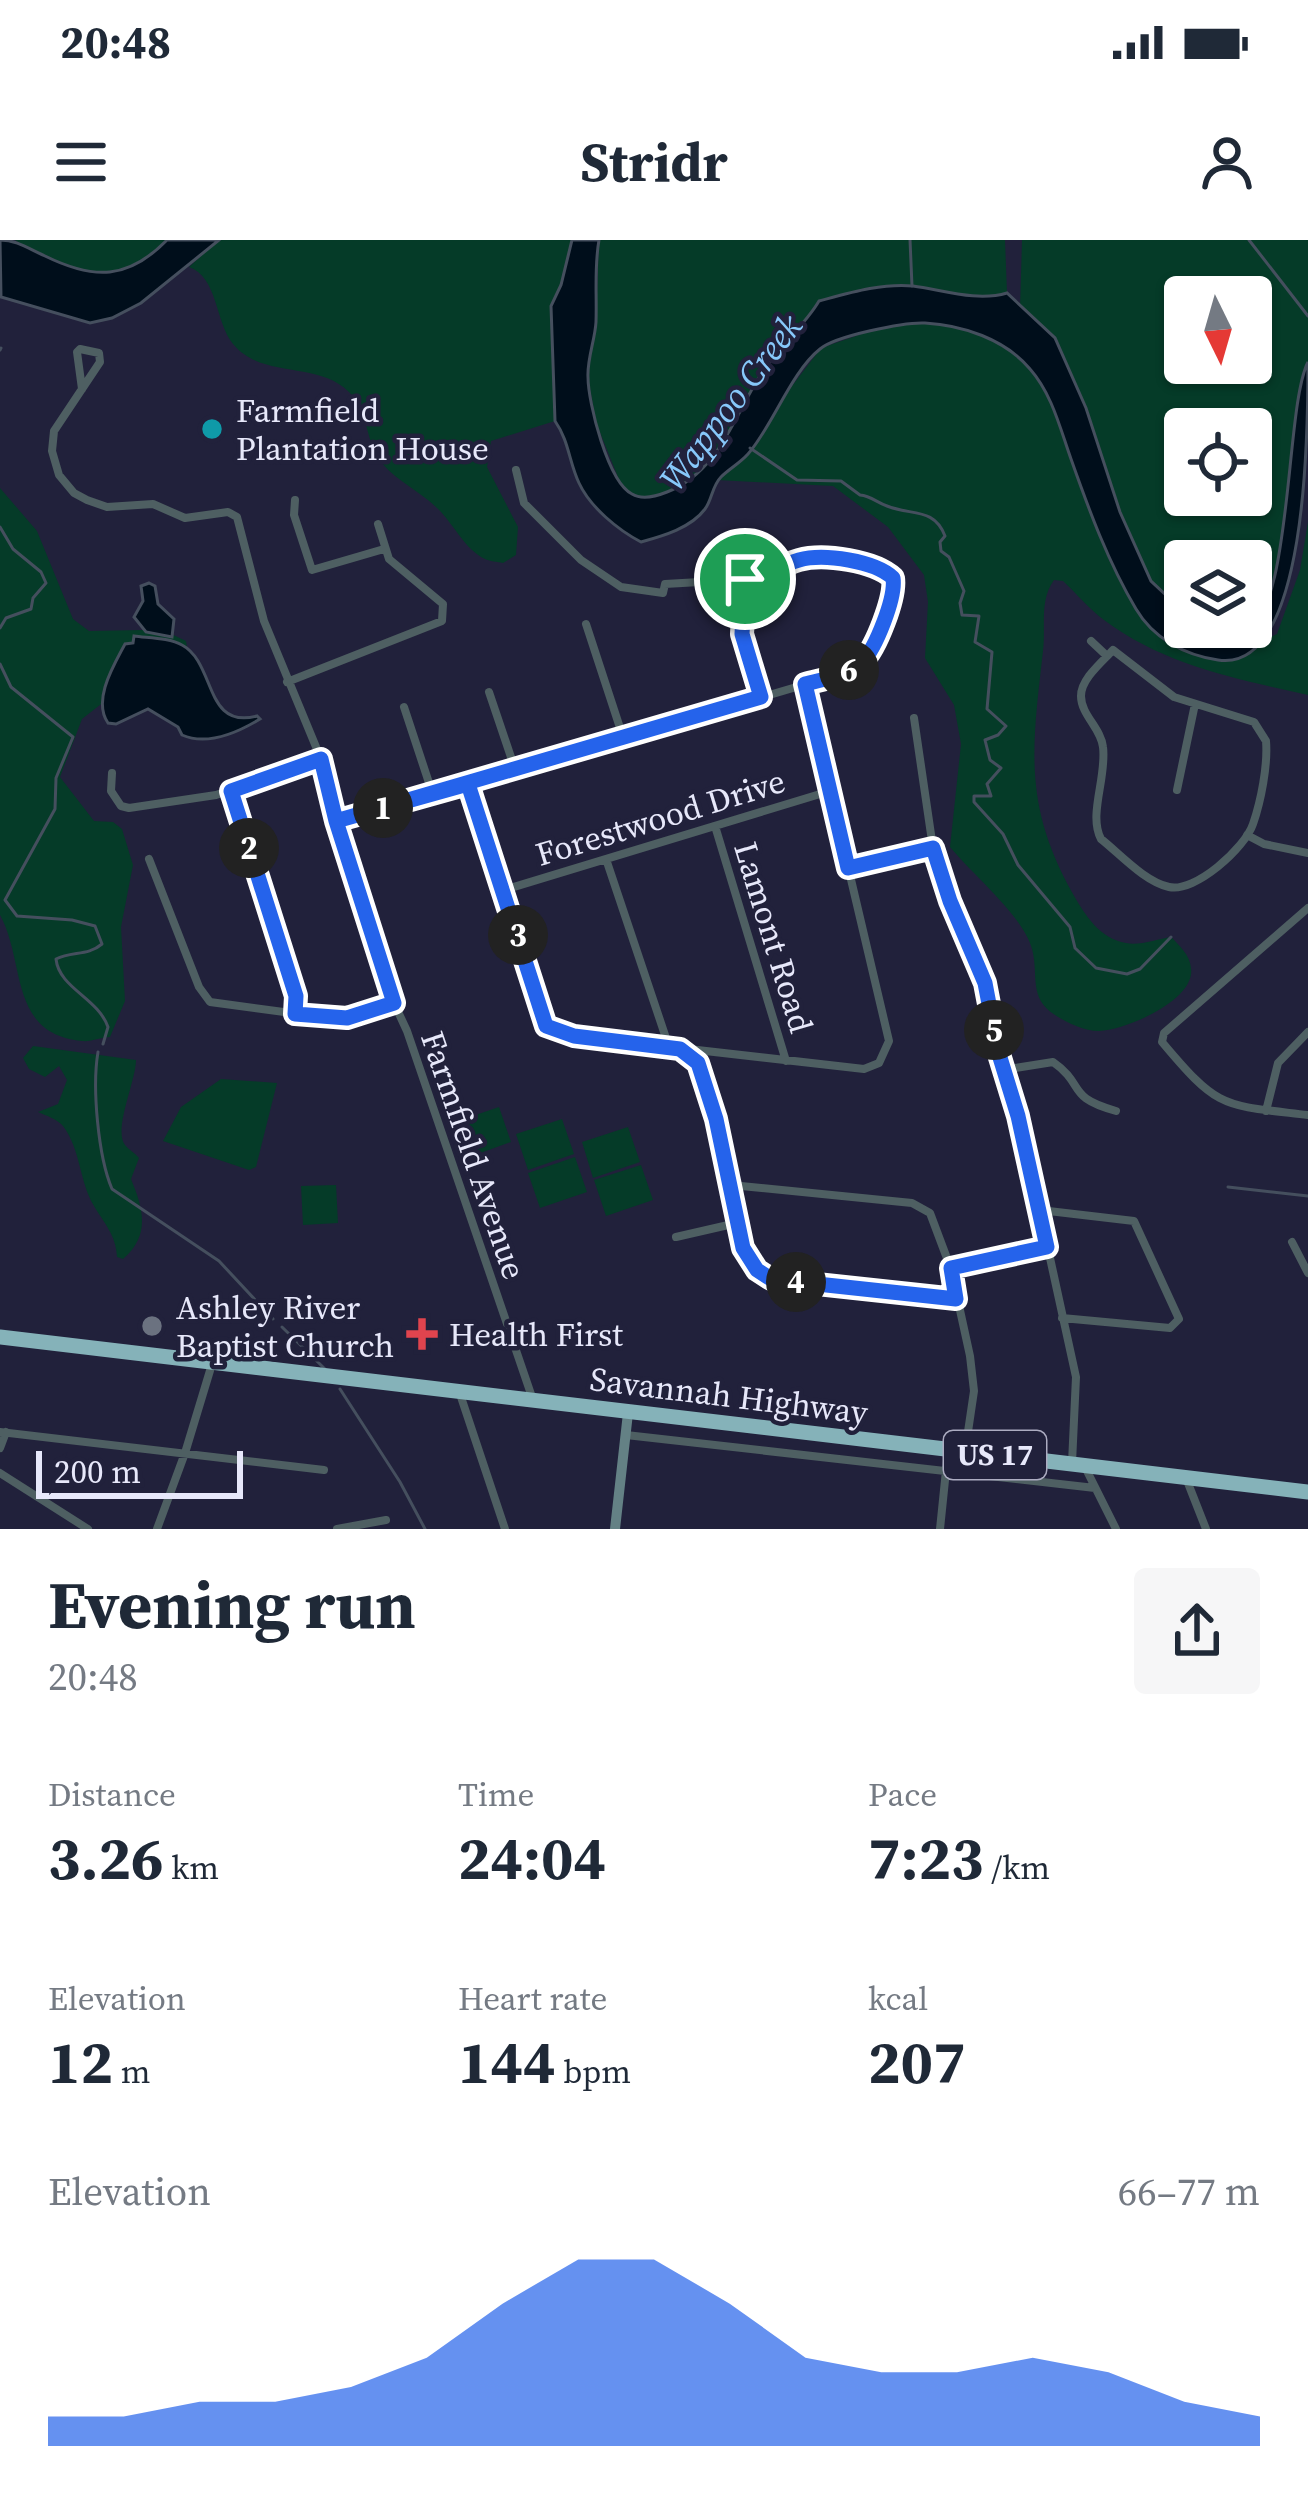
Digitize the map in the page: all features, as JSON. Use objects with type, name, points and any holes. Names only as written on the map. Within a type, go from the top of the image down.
[{"type":"highway","name":"Savannah Highway","points":[[0,1337],[1308,1492]]},
{"type":"main road","points":[[615,1529],[628,1413]]},
{"type":"street","name":"Farmfield Avenue","points":[[82,389],[76,352],[94,350],[100,362],[51,442],[55,465],[74,493],[106,506],[152,504],[184,518],[233,512],[264,621],[321,759],[394,1003],[533,1402]]},
{"type":"street","points":[[336,821],[844,673],[866,657],[895,587],[893,578],[874,566],[801,559],[767,575],[665,584],[663,593],[610,582],[524,503],[517,470]]},
{"type":"street","points":[[295,500],[294,514],[312,570],[384,549]]},
{"type":"street","points":[[287,682],[442,621],[443,604],[389,559],[378,524]]},
{"type":"street","points":[[745,579],[742,634],[761,697]]},
{"type":"street","points":[[586,624],[623,737]]},
{"type":"street","points":[[1091,641],[1107,656]]},
{"type":"street","points":[[1112,650],[1174,697],[1195,704],[1254,722],[1267,748],[1253,825],[1247,835],[1203,880],[1178,889],[1155,881],[1101,839],[1095,819],[1104,783],[1103,742],[1081,695],[1084,684],[1112,650]]},
{"type":"street","points":[[468,784],[546,1026],[574,1036],[864,1069],[879,1063],[888,1048],[805,684]]},
{"type":"street","points":[[489,692],[514,770]]},
{"type":"street","points":[[1177,790],[1195,704]]},
{"type":"street","points":[[404,707],[433,795]]},
{"type":"street","points":[[914,718],[933,848],[985,983],[1040,1210],[1076,1377],[1078,1465],[1116,1529]]},
{"type":"street","points":[[112,773],[111,791],[121,806],[129,808],[231,791],[321,759]]},
{"type":"street","points":[[231,791],[296,996],[295,1014]]},
{"type":"street","name":"Forestwood Drive","points":[[504,890],[830,791]]},
{"type":"street","name":"Lamont Road","points":[[715,826],[786,1061]]},
{"type":"street","points":[[1247,835],[1264,844],[1308,853]]},
{"type":"street","points":[[848,868],[933,848]]},
{"type":"street","points":[[606,859],[669,1047]]},
{"type":"street","points":[[149,860],[199,987],[210,1002],[347,1018],[394,1003]]},
{"type":"street","points":[[1308,908],[1164,1034],[1162,1042],[1214,1098],[1240,1108],[1308,1115]]},
{"type":"street","points":[[1266,1111],[1278,1063],[1308,1032]]},
{"type":"street","points":[[680,1049],[704,1074],[737,1223],[757,1270],[771,1279],[956,1299]]},
{"type":"street","points":[[1003,1070],[1053,1062],[1089,1104],[1116,1111]]},
{"type":"street","points":[[731,1185],[912,1202],[930,1213],[951,1268],[973,1374],[957,1451],[947,1472],[940,1529]]},
{"type":"street","points":[[1040,1210],[1134,1221],[1179,1318],[1170,1328],[1062,1318]]},
{"type":"street","points":[[676,1237],[737,1223]]},
{"type":"street","points":[[1292,1241],[1308,1273]]},
{"type":"street","points":[[951,1268],[1047,1247]]},
{"type":"street","points":[[157,1529],[212,1363]]},
{"type":"street","points":[[460,1393],[505,1529]]},
{"type":"street","points":[[0,1448],[3,1432],[324,1470]]},
{"type":"street","points":[[626,1435],[1095,1488]]},
{"type":"street","points":[[0,1473],[88,1529]]},
{"type":"street","points":[[1186,1477],[1206,1529]]},
{"type":"street","points":[[337,1529],[386,1520]]},
{"type":"green space","points":[[15,240],[167,240],[149,260],[130,270],[96,273],[62,265]]},
{"type":"green space","points":[[219,240],[572,240],[551,306],[555,421],[491,441],[487,467],[518,527],[516,555],[503,563],[478,555],[434,505],[392,473],[374,451],[355,399],[336,382],[259,362],[233,344],[206,280],[189,267]]},
{"type":"green space","points":[[599,240],[1005,240],[1007,293],[972,296],[889,286],[819,301],[712,456],[686,481],[641,496],[620,482],[597,425],[587,374],[596,325]]},
{"type":"green space","points":[[1022,240],[1308,240],[1308,362],[1272,589],[1272,540],[1164,540],[1164,593],[1151,581],[1055,339],[1020,309]]},
{"type":"green space","points":[[920,322],[968,328],[1016,354],[1031,370],[1060,424],[1110,562],[1164,641],[1164,648],[1185,648],[1221,660],[1247,648],[1272,648],[1272,636],[1277,634],[1300,570],[1308,522],[1308,695],[1176,659],[1104,620],[1063,581],[1054,580],[1049,588],[1034,747],[1039,804],[1057,862],[1088,918],[1101,931],[1131,944],[1171,937],[1191,968],[1190,980],[1171,1002],[1125,1025],[1087,1030],[1047,1008],[1038,994],[1027,937],[950,847],[961,744],[954,705],[925,658],[928,602],[924,575],[888,527],[833,486],[717,480],[751,451],[779,403],[821,348],[885,326]]},
{"type":"green space","points":[[0,488],[37,531],[73,619],[89,631],[167,632],[186,641],[189,660],[114,694],[82,719],[60,777],[94,821],[113,822],[122,829],[133,865],[121,927],[125,1001],[110,1037],[89,1041],[58,1036],[30,1010],[0,915]]},
{"type":"green space","points":[[33,1046],[136,1060],[122,1138],[139,1158],[131,1179],[142,1221],[138,1240],[123,1259],[117,1257],[112,1236],[89,1196],[69,1135],[58,1121],[38,1112],[58,1104],[67,1080],[59,1066],[45,1077],[29,1069],[23,1058]]},
{"type":"green space","points":[[221,1079],[277,1083],[256,1167],[249,1170],[163,1141],[181,1107]]},
{"type":"green space","points":[[499,1107],[511,1142],[464,1159],[452,1123]]},
{"type":"green space","points":[[562,1119],[574,1154],[528,1170],[516,1134]]},
{"type":"green space","points":[[628,1127],[640,1162],[593,1178],[582,1142]]},
{"type":"green space","points":[[575,1157],[587,1192],[540,1208],[528,1173]]},
{"type":"green space","points":[[641,1165],[653,1200],[606,1216],[594,1180]]},
{"type":"green space","points":[[336,1185],[338,1223],[303,1225],[301,1186]]},
{"type":"water","points":[[0,240],[79,269],[110,272],[138,263],[167,240],[219,240],[141,303],[90,323],[1,297]]},
{"type":"water","points":[[572,240],[599,240],[589,389],[615,474],[632,494],[645,497],[686,482],[702,469],[767,365],[819,301],[889,286],[972,296],[1007,293],[1055,338],[1086,408],[1120,512],[1151,581],[1164,593],[1164,639],[1136,609],[1108,554],[1038,379],[1020,358],[996,342],[939,324],[887,327],[820,349],[800,371],[757,443],[718,481],[699,516],[641,542],[590,501],[555,421],[551,306]]},
{"type":"water","points":[[1308,362],[1303,489],[1286,590],[1272,624],[1272,585],[1300,387]]},
{"type":"water","points":[[141,586],[155,586],[158,604],[174,619],[172,637],[146,632],[134,617],[143,601]]},
{"type":"water","points":[[134,636],[182,645],[193,654],[228,713],[260,719],[232,733],[201,739],[182,735],[178,727],[148,709],[108,723],[102,704],[106,683],[125,644],[133,643]]},
{"type":"water","points":[[1253,648],[1248,654],[1218,660],[1182,649]]},
{"type":"waterway","points":[[910,240],[912,286]]},
{"type":"waterway","points":[[1249,240],[1308,316]]},
{"type":"waterway","points":[[750,448],[797,480],[841,481],[860,495],[935,520],[945,536],[941,551],[949,557],[964,591],[962,615],[979,616],[975,642],[992,652],[987,709],[1006,726],[985,740],[990,760],[1001,768],[987,784],[991,796],[974,796],[974,802],[1070,927],[1075,948],[1096,968],[1127,974],[1140,969],[1171,937]]},
{"type":"waterway","points":[[0,527],[13,549],[41,572],[46,583],[33,598],[31,609],[6,618],[0,628]]},
{"type":"waterway","points":[[0,664],[11,687],[73,737],[56,778],[55,809],[5,900],[17,916],[95,926],[102,944],[56,959],[64,978],[103,1017],[108,1027],[103,1044]]},
{"type":"waterway","points":[[98,1052],[98,1121],[112,1189],[219,1261],[273,1319]]},
{"type":"waterway","points":[[1228,1187],[1308,1196]]},
{"type":"waterway","points":[[282,1327],[326,1370]]},
{"type":"waterway","points":[[340,1389],[425,1529]]},
{"type":"place","name":"Farmfield Plantation House","points":[[212,429]]},
{"type":"place","name":"Ashley River Baptist Church","points":[[152,1326]]},
{"type":"place","name":"Health First","points":[[422,1334]]},
{"type":"route","points":[[745,579],[742,634],[761,697],[336,821],[394,1003],[347,1018],[295,1014],[296,996],[231,791],[321,759],[336,821],[468,784],[546,1026],[574,1036],[680,1049],[698,1063],[716,1119],[743,1248],[757,1270],[771,1279],[956,1299],[951,1268],[1047,1247],[1018,1116],[998,1051],[985,983],[933,848],[848,868],[805,684],[844,673],[866,657],[892,601],[893,578],[874,566],[814,558],[745,579]]},
{"type":"water label","name":"Wappoo Creek","points":[[730,402]]}]
